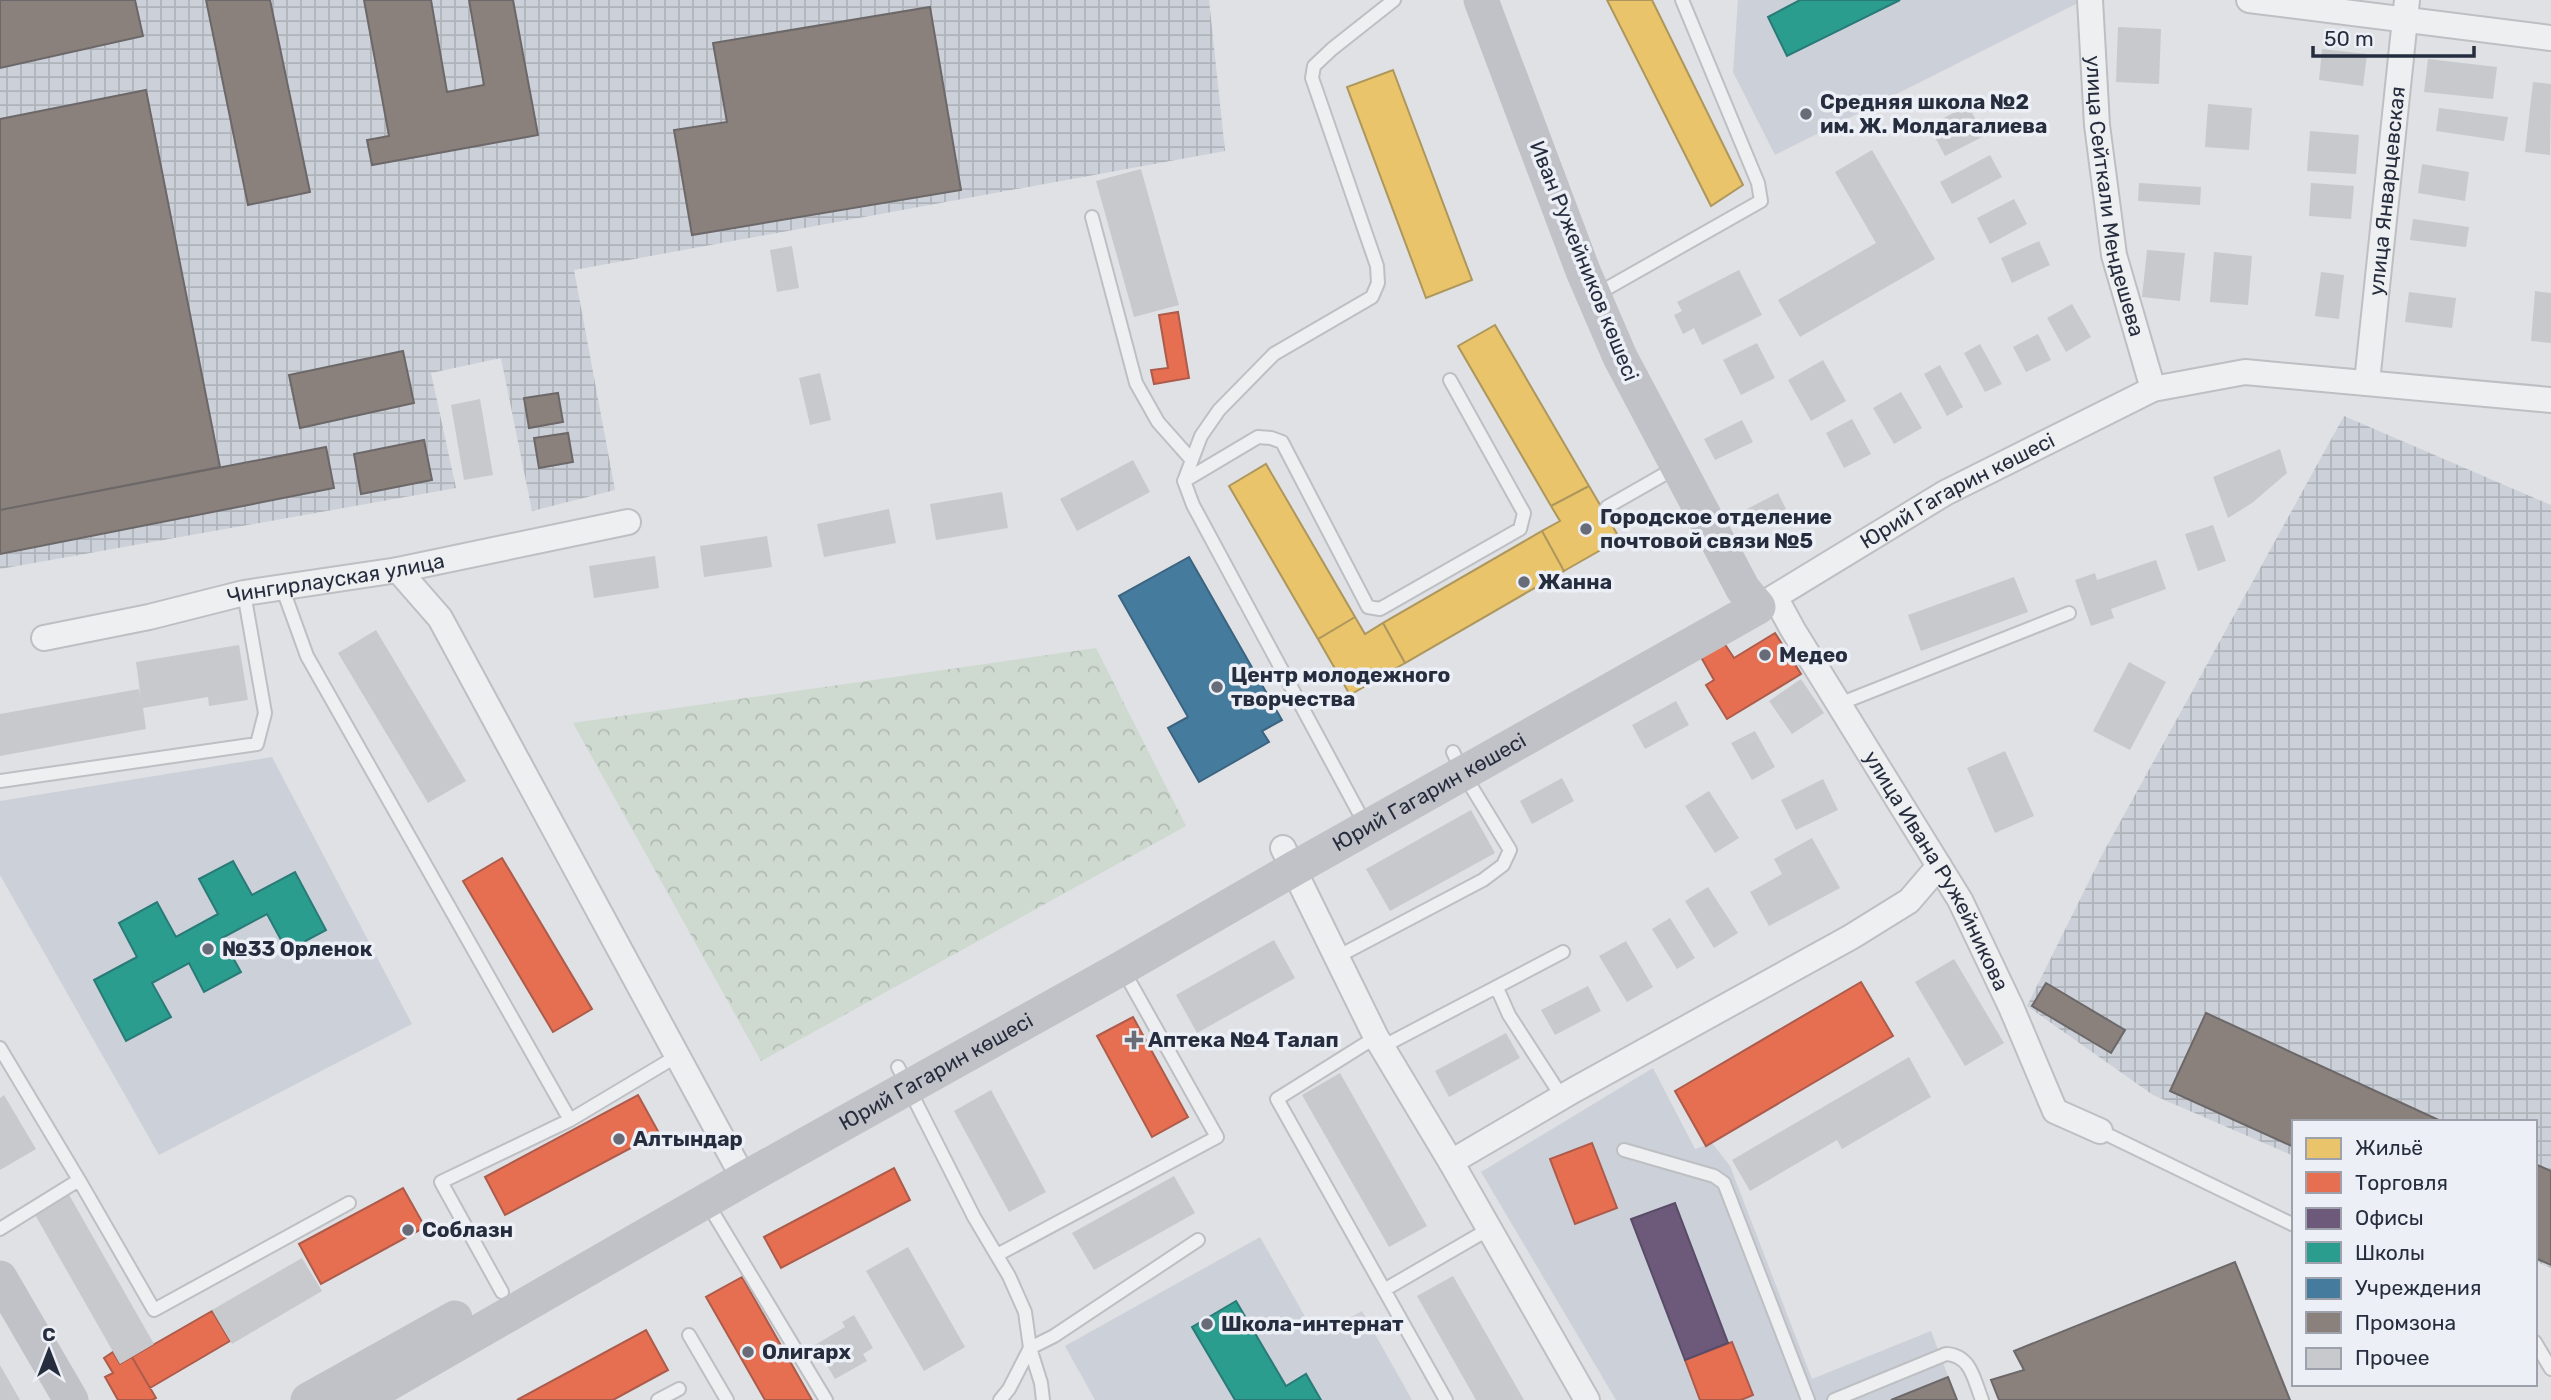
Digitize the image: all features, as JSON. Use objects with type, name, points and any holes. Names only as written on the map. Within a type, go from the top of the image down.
[{"type":"main road","name":"Иван Ружейников көшесі","points":[[1481,0],[1619,357],[1678,466],[1759,598]]},
{"type":"main road","name":"Юрий Гагарин көшесі","points":[[904,1077],[1111,949],[1289,858],[1759,598]]},
{"type":"main road","name":"Юрий Гагарин көшесі","points":[[308,1400],[502,1292],[739,1169],[904,1077],[1122,968],[1289,858]]},
{"type":"main road","name":"Юрий Гагарин көшесі","points":[[360,1400],[706,1201],[739,1169]]},
{"type":"main road","points":[[0,1278],[71,1400]]},
{"type":"street","name":"улица Сейткали Мендешева","points":[[2090,0],[2097,125],[2114,255],[2153,389]]},
{"type":"street","points":[[2249,0],[2406,10],[2551,38]]},
{"type":"street","name":"улица Январцевская","points":[[2367,382],[2406,10]]},
{"type":"street","name":"Юрий Гагарин көшесі","points":[[1759,598],[1945,493],[2153,389],[2245,372],[2551,400]]},
{"type":"street","name":"Чингирлауская улица","points":[[44,638],[149,617],[244,593],[398,569],[628,522]]},
{"type":"street","points":[[398,569],[440,618],[739,1169]]},
{"type":"street","name":"улица Ивана Ружейникова","points":[[1759,598],[1839,704],[1960,900],[2011,1007],[2055,1111],[2100,1131]]},
{"type":"street","points":[[1289,858],[1335,958],[1379,1042],[1587,1400]]},
{"type":"street","points":[[1451,1162],[1562,1097],[1851,937],[1909,901],[1939,866]]},
{"type":"lane","points":[[1361,817],[1186,493],[1184,481],[1190,458],[1219,410],[1274,354],[1371,297],[1375,290],[1378,283],[1377,267],[1312,78],[1314,66],[1394,0]]},
{"type":"lane","points":[[1594,296],[1762,201],[1758,183],[1682,0]]},
{"type":"lane","points":[[1092,217],[1136,383],[1158,422],[1190,458]]},
{"type":"lane","points":[[1184,481],[1258,437],[1282,442],[1368,607],[1380,609],[1520,528],[1523,521],[1524,513],[1450,380]]},
{"type":"lane","points":[[1607,507],[1678,466]]},
{"type":"lane","points":[[282,587],[307,656],[570,1120]]},
{"type":"lane","points":[[0,782],[257,744],[265,713],[244,593]]},
{"type":"lane","points":[[1839,704],[2069,613]]},
{"type":"lane","points":[[1335,958],[1483,880],[1503,865],[1510,850],[1458,763]]},
{"type":"lane","points":[[1446,1400],[1277,1099],[1379,1042],[1497,988],[1563,952]]},
{"type":"lane","points":[[997,1255],[1217,1137],[1122,968]]},
{"type":"lane","points":[[1497,988],[1509,1015],[1562,1097]]},
{"type":"lane","points":[[0,1048],[154,1310],[349,1203]]},
{"type":"lane","points":[[502,1292],[441,1182],[570,1120],[677,1056]]},
{"type":"lane","points":[[904,1077],[1025,1312],[1030,1349],[1041,1383],[1043,1400]]},
{"type":"lane","points":[[2100,1131],[2292,1224]]},
{"type":"lane","points":[[1624,1150],[1714,1176],[1724,1184],[1808,1400]]},
{"type":"lane","points":[[0,1229],[79,1180]]},
{"type":"lane","points":[[706,1201],[826,1400]]},
{"type":"lane","points":[[1384,1290],[1489,1229]]},
{"type":"lane","points":[[1000,1400],[1009,1390],[1030,1349],[1054,1336],[1198,1240]]},
{"type":"lane","points":[[689,1335],[727,1400]]},
{"type":"lane","points":[[2537,1345],[2551,1369]]},
{"type":"lane","points":[[1834,1400],[1946,1354],[1962,1358],[1969,1365],[1982,1400]]},
{"type":"lane","points":[[658,1400],[679,1389]]},
{"type":"shaded area","points":[[0,0],[1209,0],[1225,151],[574,270],[615,490],[532,511],[501,358],[431,373],[456,488],[0,569]]},
{"type":"shaded area","name":"Средняя школа №2 им. Ж. Молдагалиева","points":[[1738,0],[2077,0],[2078,3],[1775,155],[1733,72]]},
{"type":"shaded area","points":[[2344,416],[2551,505],[2551,1268],[2537,1262],[2537,1120],[2292,1120],[2292,1155],[2153,1095],[2027,1006],[2103,853]]},
{"type":"shaded area","name":"№33 Орленок","points":[[272,757],[412,1024],[159,1155],[0,875],[0,801]]},
{"type":"shaded area","points":[[1653,1068],[1695,1149],[1712,1143],[1730,1166],[1812,1379],[1931,1331],[1957,1400],[1616,1400],[1481,1172]]},
{"type":"shaded area","name":"Школа-интернат","points":[[1260,1237],[1316,1336],[1362,1311],[1412,1400],[1095,1400],[1065,1346]]},
{"type":"green space","points":[[1096,648],[1186,826],[761,1061],[573,723]]},
{"type":"building: Жильё","points":[[1607,0],[1652,0],[1743,185],[1711,206]]},
{"type":"building: Жильё","points":[[1393,70],[1472,280],[1426,298],[1347,87]]},
{"type":"building: Жильё","points":[[1495,325],[1589,486],[1551,506],[1458,346]]},
{"type":"building: Жильё","points":[[1266,464],[1355,617],[1318,639],[1229,486]]},
{"type":"building: Жильё","points":[[1589,486],[1620,539],[1564,571],[1542,531],[1560,521],[1551,506]]},
{"type":"building: Жильё","points":[[1542,531],[1564,571],[1405,663],[1383,623]]},
{"type":"building: Жильё","points":[[1355,617],[1365,634],[1383,623],[1405,663],[1350,695],[1318,639]]},
{"type":"building: Торговля","points":[[1178,312],[1189,378],[1154,384],[1151,370],[1168,368],[1159,315]]},
{"type":"building: Торговля","points":[[1775,633],[1801,674],[1727,719],[1706,685],[1714,680],[1701,657],[1724,643],[1734,658]]},
{"type":"building: Торговля","points":[[502,858],[592,1009],[553,1032],[463,881]]},
{"type":"building: Торговля","points":[[1861,982],[1893,1036],[1706,1146],[1675,1091]]},
{"type":"building: Торговля","points":[[1133,1017],[1188,1117],[1152,1137],[1097,1036]]},
{"type":"building: Торговля","points":[[638,1095],[659,1133],[505,1215],[485,1177]]},
{"type":"building: Торговля","points":[[1592,1143],[1617,1208],[1575,1224],[1550,1159]]},
{"type":"building: Торговля","points":[[894,1168],[910,1200],[781,1268],[764,1237]]},
{"type":"building: Торговля","points":[[403,1188],[425,1227],[321,1284],[299,1244]]},
{"type":"building: Торговля","points":[[742,1277],[812,1400],[765,1400],[706,1297]]},
{"type":"building: Торговля","points":[[212,1311],[230,1341],[150,1388],[132,1357]]},
{"type":"building: Торговля","points":[[646,1330],[668,1370],[613,1400],[517,1400]]},
{"type":"building: Торговля","points":[[1732,1342],[1753,1395],[1741,1400],[1700,1400],[1685,1360]]},
{"type":"building: Торговля","points":[[113,1352],[120,1364],[132,1357],[156,1398],[118,1400],[105,1377],[113,1373],[104,1358]]},
{"type":"building: Офисы","points":[[1675,1203],[1728,1343],[1685,1360],[1631,1219]]},
{"type":"building: Школы","points":[[1800,0],[1900,0],[1787,56],[1768,17]]},
{"type":"building: Школы","points":[[233,861],[252,895],[295,872],[326,930],[287,951],[267,914],[222,938],[241,972],[204,992],[189,963],[152,983],[171,1017],[126,1041],[94,980],[137,957],[119,923],[157,902],[176,937],[218,914],[199,879]]},
{"type":"building: Школы","points":[[1236,1301],[1286,1386],[1306,1374],[1321,1400],[1235,1400],[1192,1327]]},
{"type":"building: Учреждения","points":[[1189,557],[1282,720],[1262,731],[1269,742],[1199,782],[1168,728],[1188,717],[1119,596]]},
{"type":"building: Промзона","points":[[0,0],[135,0],[143,36],[0,68]]},
{"type":"building: Промзона","points":[[206,0],[270,0],[310,192],[248,205]]},
{"type":"building: Промзона","points":[[364,0],[431,0],[447,92],[484,85],[469,0],[513,0],[538,135],[372,165],[367,140],[389,136]]},
{"type":"building: Промзона","points":[[930,7],[961,190],[692,235],[674,130],[727,122],[713,43]]},
{"type":"building: Промзона","points":[[146,90],[220,467],[0,510],[0,119]]},
{"type":"building: Промзона","points":[[403,351],[414,403],[300,428],[289,375]]},
{"type":"building: Промзона","points":[[558,393],[563,422],[529,428],[524,398]]},
{"type":"building: Промзона","points":[[568,433],[573,462],[539,468],[534,438]]},
{"type":"building: Промзона","points":[[424,440],[432,480],[361,494],[354,454]]},
{"type":"building: Промзона","points":[[326,447],[334,488],[0,554],[0,510]]},
{"type":"building: Промзона","points":[[2046,983],[2125,1030],[2111,1053],[2032,1006]]},
{"type":"building: Промзона","points":[[2206,1013],[2439,1120],[2292,1120],[2292,1146],[2170,1091]]},
{"type":"building: Промзона","points":[[2537,1165],[2551,1171],[2551,1265],[2537,1259]]},
{"type":"building: Промзона","points":[[2235,1262],[2290,1400],[1999,1400],[1991,1380],[2024,1370],[2014,1351]]},
{"type":"building: Промзона","points":[[1948,1377],[1957,1400],[1891,1400]]},
{"type":"building: Прочее","points":[[2118,27],[2161,29],[2159,84],[2116,82]]},
{"type":"building: Прочее","points":[[2322,49],[2367,54],[2363,86],[2319,80]]},
{"type":"building: Прочее","points":[[2428,59],[2497,67],[2493,99],[2424,92]]},
{"type":"building: Прочее","points":[[2533,82],[2551,84],[2550,155],[2525,152]]},
{"type":"building: Прочее","points":[[2208,104],[2252,108],[2249,150],[2205,147]]},
{"type":"building: Прочее","points":[[1968,105],[1984,136],[1945,156],[1929,126]]},
{"type":"building: Прочее","points":[[2439,108],[2508,117],[2504,141],[2436,131]]},
{"type":"building: Прочее","points":[[2310,131],[2359,135],[2356,174],[2307,171]]},
{"type":"building: Прочее","points":[[1872,150],[1935,259],[1800,337],[1778,300],[1876,243],[1835,172]]},
{"type":"building: Прочее","points":[[1990,155],[2002,177],[1952,204],[1940,182]]},
{"type":"building: Прочее","points":[[2422,164],[2469,172],[2465,201],[2418,193]]},
{"type":"building: Прочее","points":[[1141,169],[1179,305],[1134,317],[1096,181]]},
{"type":"building: Прочее","points":[[2139,183],[2201,187],[2200,205],[2138,201]]},
{"type":"building: Прочее","points":[[2311,183],[2354,186],[2351,219],[2309,216]]},
{"type":"building: Прочее","points":[[2014,199],[2027,224],[1990,244],[1977,218]]},
{"type":"building: Прочее","points":[[2413,219],[2469,227],[2466,247],[2410,240]]},
{"type":"building: Прочее","points":[[2039,241],[2050,265],[2012,283],[2001,258]]},
{"type":"building: Прочее","points":[[792,246],[799,288],[777,292],[770,250]]},
{"type":"building: Прочее","points":[[2147,250],[2185,253],[2180,301],[2142,297]]},
{"type":"building: Прочее","points":[[2214,252],[2252,256],[2248,305],[2210,302]]},
{"type":"building: Прочее","points":[[1739,270],[1762,315],[1702,345],[1694,328],[1683,334],[1674,315],[1682,311],[1677,302]]},
{"type":"building: Прочее","points":[[2321,272],[2344,275],[2339,319],[2315,316]]},
{"type":"building: Прочее","points":[[2535,291],[2551,293],[2551,343],[2531,341]]},
{"type":"building: Прочее","points":[[2409,292],[2456,298],[2452,328],[2405,322]]},
{"type":"building: Прочее","points":[[2072,304],[2091,337],[2066,352],[2047,318]]},
{"type":"building: Прочее","points":[[2038,334],[2051,360],[2026,372],[2013,347]]},
{"type":"building: Прочее","points":[[1757,343],[1775,378],[1741,395],[1723,360]]},
{"type":"building: Прочее","points":[[1980,344],[2002,384],[1985,392],[1964,353]]},
{"type":"building: Прочее","points":[[1823,360],[1846,401],[1811,421],[1788,380]]},
{"type":"building: Прочее","points":[[1940,365],[1963,407],[1947,416],[1924,374]]},
{"type":"building: Прочее","points":[[820,373],[831,420],[810,425],[799,378]]},
{"type":"building: Прочее","points":[[1901,392],[1922,428],[1894,444],[1873,408]]},
{"type":"building: Прочее","points":[[480,399],[493,475],[464,480],[451,405]]},
{"type":"building: Прочее","points":[[1852,419],[1871,454],[1844,468],[1826,433]]},
{"type":"building: Прочее","points":[[1742,420],[1753,442],[1715,460],[1704,439]]},
{"type":"building: Прочее","points":[[2280,449],[2287,473],[2252,503],[2228,518],[2213,477]]},
{"type":"building: Прочее","points":[[1133,460],[1150,492],[1077,531],[1060,499]]},
{"type":"building: Прочее","points":[[1002,492],[1008,528],[936,540],[930,504]]},
{"type":"building: Прочее","points":[[1778,493],[1787,511],[1752,529],[1743,511]]},
{"type":"building: Прочее","points":[[889,509],[896,543],[824,557],[817,524]]},
{"type":"building: Прочее","points":[[2213,525],[2226,561],[2198,571],[2185,534]]},
{"type":"building: Прочее","points":[[767,536],[772,567],[704,577],[700,546]]},
{"type":"building: Прочее","points":[[655,556],[659,588],[594,598],[589,566]]},
{"type":"building: Прочее","points":[[2156,560],[2166,589],[2111,609],[2114,618],[2091,626],[2075,580],[2095,573],[2097,580]]},
{"type":"building: Прочее","points":[[2014,577],[2028,612],[1921,651],[1908,615]]},
{"type":"building: Прочее","points":[[376,630],[466,781],[428,803],[338,653]]},
{"type":"building: Прочее","points":[[239,645],[248,700],[209,706],[208,697],[143,708],[146,729],[0,756],[0,714],[139,689],[141,699],[136,662]]},
{"type":"building: Прочее","points":[[2129,662],[2166,682],[2130,750],[2093,731]]},
{"type":"building: Прочее","points":[[1801,679],[1824,713],[1792,734],[1769,701]]},
{"type":"building: Прочее","points":[[1676,701],[1689,725],[1645,749],[1632,725]]},
{"type":"building: Прочее","points":[[1755,731],[1775,767],[1752,780],[1731,743]]},
{"type":"building: Прочее","points":[[2005,751],[2034,816],[1995,833],[1967,768]]},
{"type":"building: Прочее","points":[[1562,778],[1574,801],[1532,824],[1520,801]]},
{"type":"building: Прочее","points":[[1823,779],[1838,810],[1796,830],[1781,800]]},
{"type":"building: Прочее","points":[[1709,791],[1739,838],[1715,853],[1685,806]]},
{"type":"building: Прочее","points":[[1471,810],[1495,853],[1390,911],[1366,869]]},
{"type":"building: Прочее","points":[[1812,838],[1840,888],[1769,926],[1750,892],[1782,874],[1774,859]]},
{"type":"building: Прочее","points":[[1708,887],[1738,933],[1714,948],[1685,901]]},
{"type":"building: Прочее","points":[[1670,918],[1695,958],[1677,969],[1652,929]]},
{"type":"building: Прочее","points":[[1274,940],[1295,978],[1197,1033],[1176,995]]},
{"type":"building: Прочее","points":[[1626,941],[1653,987],[1627,1002],[1599,956]]},
{"type":"building: Прочее","points":[[1954,959],[2004,1043],[1965,1066],[1915,982]]},
{"type":"building: Прочее","points":[[1588,986],[1601,1011],[1555,1035],[1541,1010]]},
{"type":"building: Прочее","points":[[1506,1033],[1520,1058],[1449,1097],[1435,1071]]},
{"type":"building: Прочее","points":[[1909,1057],[1931,1097],[1842,1149],[1837,1140],[1750,1191],[1732,1160]]},
{"type":"building: Прочее","points":[[1340,1073],[1427,1226],[1389,1247],[1302,1095]]},
{"type":"building: Прочее","points":[[991,1090],[1046,1192],[1009,1212],[954,1111]]},
{"type":"building: Прочее","points":[[4,1095],[36,1149],[0,1170],[0,1098]]},
{"type":"building: Прочее","points":[[1174,1176],[1195,1213],[1094,1270],[1072,1233]]},
{"type":"building: Прочее","points":[[68,1193],[154,1344],[120,1364],[34,1213]]},
{"type":"building: Прочее","points":[[908,1247],[965,1347],[924,1371],[866,1271]]},
{"type":"building: Прочее","points":[[302,1258],[322,1291],[232,1344],[212,1310]]},
{"type":"building: Прочее","points":[[1453,1276],[1524,1400],[1476,1400],[1417,1296]]},
{"type":"building: Прочее","points":[[854,1315],[873,1348],[863,1354],[867,1361],[835,1379],[815,1345],[845,1327],[842,1322]]},
{"type":"building: Прочее","points":[[0,1365],[20,1400],[0,1400]]},
{"type":"place","name":"Средняя школа №2 им. Ж. Молдагалиева","points":[[1806,114]]},
{"type":"place","name":"Городское отделение почтовой связи №5","points":[[1586,529]]},
{"type":"place","name":"Жанна","points":[[1524,582]]},
{"type":"place","name":"Медео","points":[[1765,655]]},
{"type":"place","name":"Центр молодежного творчества","points":[[1217,687]]},
{"type":"place","name":"№33 Орленок","points":[[208,949]]},
{"type":"place","name":"Аптека №4 Талап","points":[[1134,1040]]},
{"type":"place","name":"Алтындар","points":[[619,1139]]},
{"type":"place","name":"Соблазн","points":[[408,1230]]},
{"type":"place","name":"Школа-интернат","points":[[1207,1324]]},
{"type":"place","name":"Олигарх","points":[[748,1352]]}]
